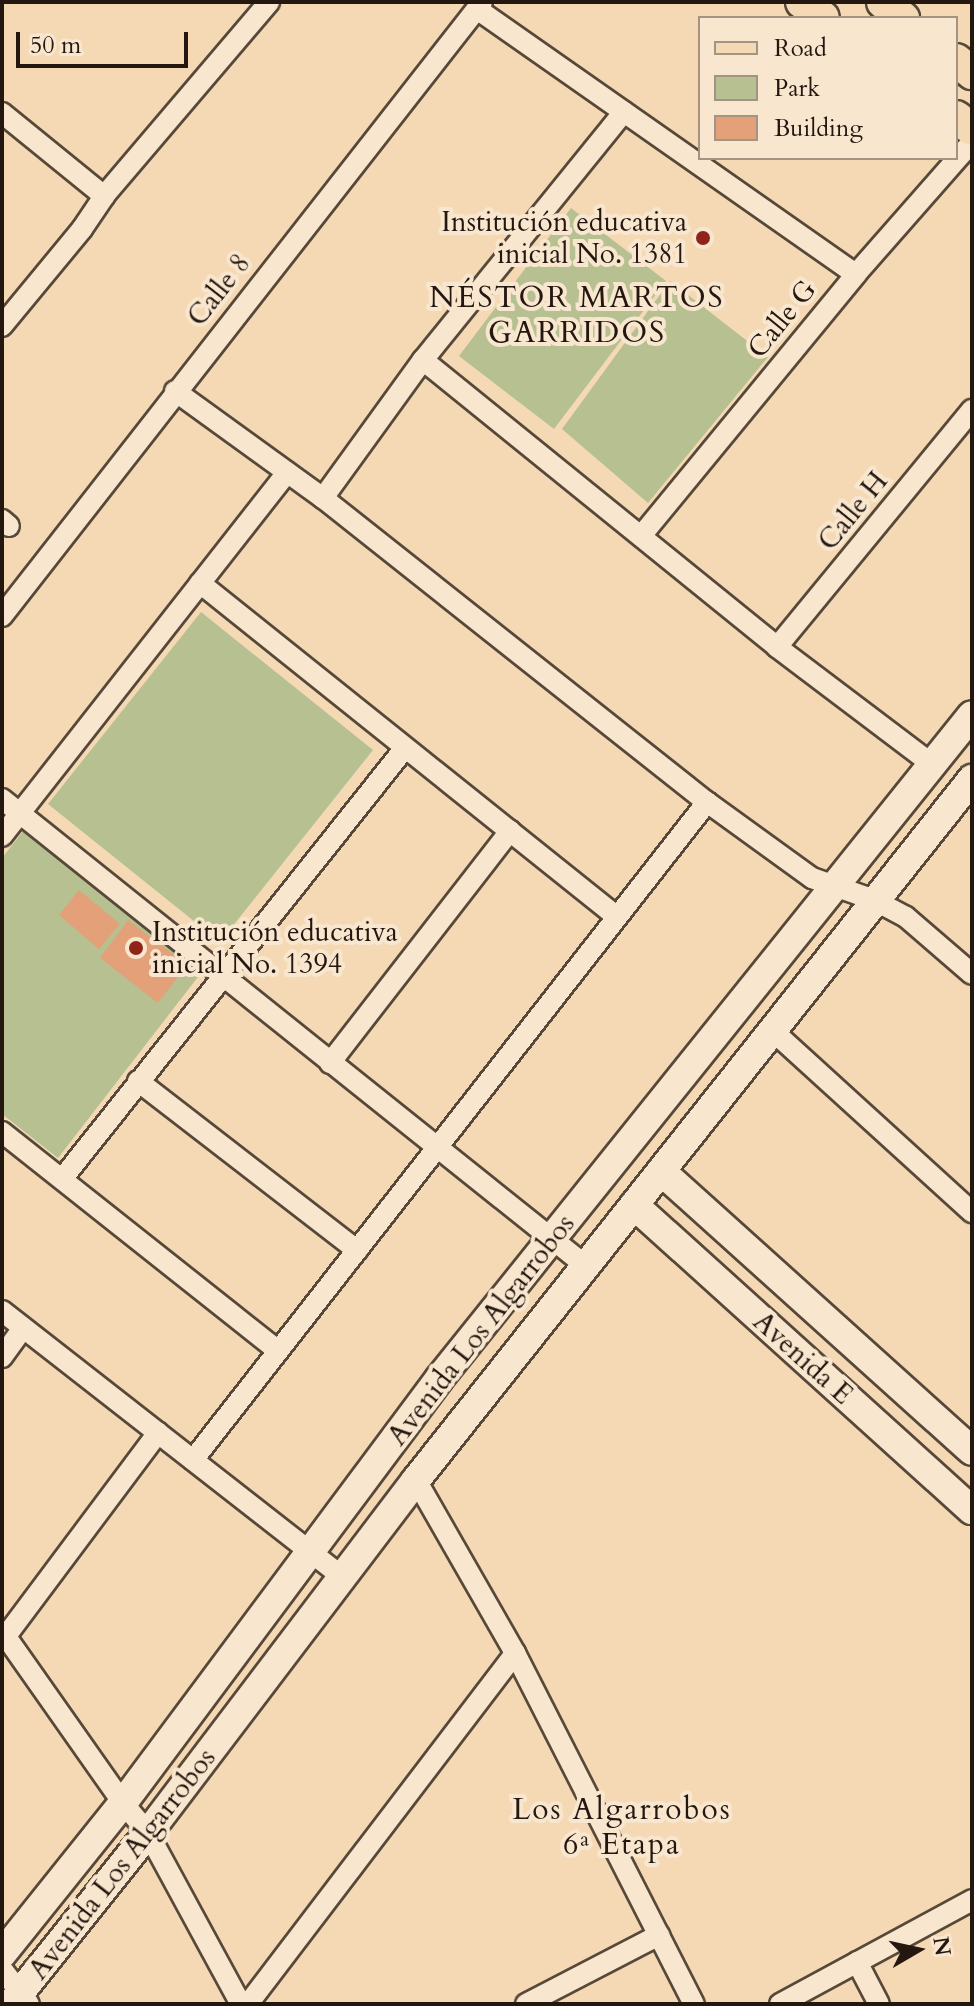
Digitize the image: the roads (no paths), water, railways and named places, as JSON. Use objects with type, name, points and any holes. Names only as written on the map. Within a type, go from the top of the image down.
[{"type":"main road","points":[[802,2],[820,16]]},
{"type":"main road","points":[[883,2],[900,16]]},
{"type":"street","points":[[4,321],[82,229],[104,196],[269,2]]},
{"type":"street","points":[[479,5],[624,112],[856,274]]},
{"type":"street","name":"Calle 8","points":[[2,616],[479,5]]},
{"type":"street","points":[[323,498],[423,360],[624,112]]},
{"type":"street","points":[[2,113],[104,196]]},
{"type":"street","name":"Calle G","points":[[958,158],[972,142]]},
{"type":"street","name":"Calle G","points":[[641,536],[856,274],[956,160]]},
{"type":"street","points":[[423,360],[777,647],[933,765]]},
{"type":"street","points":[[175,391],[323,498],[707,802],[812,878],[874,900],[906,917],[972,974]]},
{"type":"street","name":"Calle H","points":[[777,647],[972,410]]},
{"type":"street","points":[[2,836],[287,473]]},
{"type":"street","points":[[200,583],[616,916]]},
{"type":"street","name":"Avenida Los Algarrobos","points":[[2,1954],[123,1803],[439,1379],[838,886],[972,715]]},
{"type":"street","points":[[62,1179],[405,748]]},
{"type":"street","name":"Avenida Los Algarrobos","points":[[21,2000],[416,1480],[972,779]]},
{"type":"street","points":[[2,799],[330,1063],[554,1237],[586,1266]]},
{"type":"street","points":[[193,1460],[707,802]]},
{"type":"street","points":[[330,1063],[510,831]]},
{"type":"street","points":[[774,1032],[972,1212]]},
{"type":"street","points":[[138,1081],[357,1250]]},
{"type":"street","points":[[2,1132],[278,1351]]},
{"type":"street","name":"Avenida E","points":[[661,1171],[972,1451]]},
{"type":"street","name":"Avenida E","points":[[634,1205],[972,1510]]},
{"type":"street","points":[[2,1311],[342,1577]]},
{"type":"street","points":[[2,1357],[23,1328]]},
{"type":"street","points":[[158,1433],[4,1634],[123,1803],[148,1833],[241,2004]]},
{"type":"street","points":[[416,1480],[515,1653],[694,2004]]},
{"type":"street","points":[[248,2004],[515,1653]]},
{"type":"street","points":[[780,2004],[972,1900]]},
{"type":"street","points":[[526,2004],[659,1935]]},
{"type":"street","points":[[857,1962],[879,2004]]},
{"type":"street","points":[[2,1969],[21,2000]]},
{"type":"place","name":"Institución educativa inicial No. 1381","points":[[703,238]]},
{"type":"place","name":"Institución educativa inicial No. 1394","points":[[136,948]]},
{"type":"district","name":"NÉSTOR MARTOS GARRIDOS","points":[[577,315]]},
{"type":"district","name":"Los Algarrobos 6ª Etapa","points":[[622,1827]]}]
